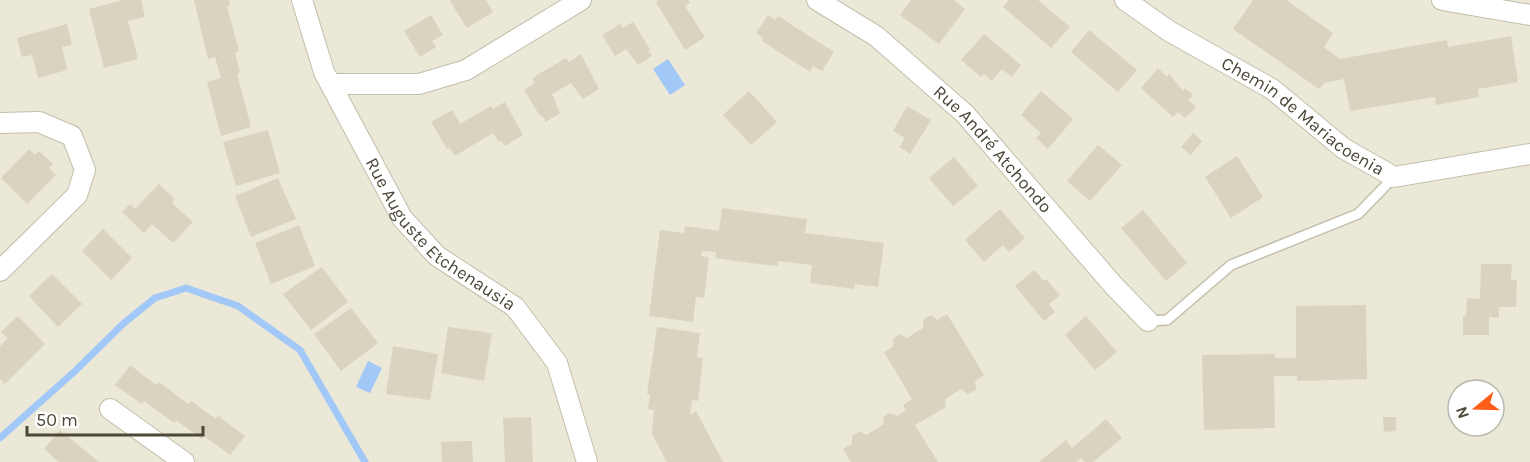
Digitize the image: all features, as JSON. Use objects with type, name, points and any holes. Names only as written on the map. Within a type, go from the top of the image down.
[{"type":"street","name":"Rue Auguste Etchenausia","points":[[302,0],[324,72],[402,218],[437,256],[515,307],[557,363],[587,462]]},
{"type":"street","points":[[331,84],[419,84],[466,70],[581,0]]},
{"type":"street","name":"Rue André Atchondo","points":[[817,0],[876,36],[965,114],[1114,286],[1148,321]]},
{"type":"street","name":"Chemin de Mariacoenia","points":[[1125,0],[1169,31],[1272,89],[1342,148],[1394,177],[1530,154]]},
{"type":"street","points":[[1442,0],[1530,15]]},
{"type":"street","points":[[0,123],[39,122],[72,136],[85,170],[77,195],[0,271]]},
{"type":"street","points":[[110,409],[184,462]]},
{"type":"lane","points":[[1148,321],[1167,321],[1231,265],[1358,214],[1394,177]]},
{"type":"shaded area","points":[[0,0],[1530,0],[1530,462],[0,462]]},
{"type":"water","points":[[668,59],[685,85],[670,95],[653,69]]},
{"type":"water","points":[[368,361],[382,368],[370,393],[356,387]]},
{"type":"building","points":[[123,0],[141,0],[145,17],[128,21],[138,59],[104,68],[89,9]]},
{"type":"building","points":[[194,0],[229,0],[230,5],[227,6],[239,51],[235,52],[240,73],[237,74],[251,127],[221,136],[207,82],[221,78],[215,57],[208,59]]},
{"type":"building","points":[[486,0],[493,12],[467,28],[450,1]]},
{"type":"building","points":[[659,0],[688,0],[690,3],[685,6],[705,37],[685,50],[656,2]]},
{"type":"building","points":[[911,0],[954,0],[965,9],[939,44],[900,15]]},
{"type":"building","points":[[1009,0],[1038,0],[1070,27],[1051,48],[1003,7]]},
{"type":"building","points":[[1253,0],[1286,0],[1333,33],[1324,47],[1340,59],[1447,40],[1448,47],[1511,36],[1518,82],[1478,89],[1479,97],[1436,105],[1435,97],[1350,111],[1344,79],[1324,83],[1319,89],[1233,29]]},
{"type":"building","points":[[431,15],[443,35],[432,41],[436,47],[420,57],[404,31]]},
{"type":"building","points":[[768,15],[775,20],[778,16],[834,52],[822,71],[813,66],[810,72],[762,41],[763,38],[756,33]]},
{"type":"building","points":[[633,22],[652,56],[638,65],[626,49],[615,56],[602,35],[620,24],[623,28]]},
{"type":"building","points":[[67,24],[72,45],[62,47],[67,70],[38,78],[32,55],[22,57],[17,38]]},
{"type":"building","points":[[1089,30],[1137,70],[1118,92],[1071,52]]},
{"type":"building","points":[[984,34],[1021,65],[1012,77],[1002,69],[992,81],[984,74],[981,77],[961,60]]},
{"type":"building","points":[[581,54],[599,89],[583,99],[571,83],[552,94],[560,113],[546,122],[524,90],[535,83],[532,79],[537,75],[566,58],[569,62]]},
{"type":"building","points":[[1158,68],[1167,77],[1169,74],[1183,91],[1185,88],[1193,95],[1188,100],[1196,107],[1185,118],[1178,112],[1173,117],[1141,88]]},
{"type":"building","points":[[749,91],[777,122],[751,145],[723,115]]},
{"type":"building","points":[[1041,91],[1073,119],[1048,149],[1036,138],[1041,133],[1021,115]]},
{"type":"building","points":[[505,102],[523,135],[505,146],[493,133],[455,156],[450,148],[447,149],[431,122],[452,110],[460,124],[491,106],[493,109]]},
{"type":"building","points":[[907,106],[931,120],[910,154],[899,147],[905,138],[893,131]]},
{"type":"building","points":[[268,130],[280,173],[236,186],[223,142]]},
{"type":"building","points":[[1193,133],[1202,141],[1191,155],[1181,147]]},
{"type":"building","points":[[1098,145],[1122,165],[1090,201],[1067,181]]},
{"type":"building","points":[[29,149],[35,155],[39,151],[53,164],[49,168],[56,175],[27,204],[1,178]]},
{"type":"building","points":[[1237,156],[1263,197],[1231,218],[1205,177]]},
{"type":"building","points":[[954,157],[978,186],[953,206],[929,178]]},
{"type":"building","points":[[278,178],[296,219],[251,237],[235,196]]},
{"type":"building","points":[[159,184],[175,199],[172,203],[193,222],[173,243],[152,224],[144,233],[122,212],[130,204],[135,209]]},
{"type":"building","points":[[722,208],[807,219],[805,233],[884,243],[878,287],[855,284],[854,289],[810,283],[812,265],[778,261],[778,266],[750,263],[715,258],[716,252],[702,251],[701,256],[709,257],[704,298],[696,297],[693,322],[649,316],[660,230],[684,233],[685,226],[719,231]]},
{"type":"building","points":[[1000,209],[1025,238],[1009,252],[1003,245],[984,262],[965,240]]},
{"type":"building","points":[[1143,210],[1187,263],[1166,281],[1121,228]]},
{"type":"building","points":[[299,225],[315,266],[271,284],[255,243]]},
{"type":"building","points":[[103,229],[132,258],[111,280],[82,251]]},
{"type":"building","points":[[1481,264],[1512,264],[1511,280],[1517,280],[1516,307],[1499,307],[1499,318],[1489,317],[1489,335],[1463,335],[1463,316],[1466,316],[1467,298],[1480,299]]},
{"type":"building","points":[[322,267],[348,302],[311,330],[283,294]]},
{"type":"building","points":[[1034,270],[1044,281],[1046,279],[1060,295],[1049,304],[1055,312],[1044,321],[1015,286]]},
{"type":"building","points":[[52,274],[82,304],[58,327],[29,296]]},
{"type":"building","points":[[1366,305],[1367,379],[1297,381],[1297,376],[1274,376],[1275,428],[1204,430],[1202,355],[1275,354],[1275,358],[1296,358],[1296,306]]},
{"type":"building","points":[[351,308],[378,343],[341,371],[314,334]]},
{"type":"building","points":[[947,314],[984,375],[975,381],[976,390],[968,394],[961,389],[945,399],[946,407],[915,425],[938,462],[851,462],[843,449],[852,444],[852,436],[860,431],[866,435],[884,424],[883,417],[890,413],[897,416],[906,410],[903,405],[912,399],[884,352],[893,347],[893,339],[900,334],[907,338],[923,328],[923,320],[931,315],[937,320]]},
{"type":"building","points":[[18,316],[45,344],[5,384],[0,379],[0,346],[8,338],[1,332]]},
{"type":"building","points":[[1086,316],[1117,352],[1095,370],[1065,335]]},
{"type":"building","points":[[448,327],[492,333],[484,381],[441,373]]},
{"type":"building","points":[[657,327],[700,333],[697,357],[703,358],[698,401],[692,400],[690,415],[696,411],[723,462],[667,462],[652,434],[654,410],[648,409],[650,394],[647,394]]},
{"type":"building","points":[[393,346],[438,354],[430,400],[386,394]]},
{"type":"building","points":[[130,365],[156,385],[159,382],[188,404],[191,401],[216,419],[218,416],[245,436],[230,455],[204,436],[202,439],[176,420],[174,423],[144,401],[142,404],[115,385]]},
{"type":"building","points":[[531,417],[533,462],[505,462],[503,418]]},
{"type":"building","points":[[1383,417],[1396,417],[1396,431],[1384,432]]},
{"type":"building","points":[[1106,419],[1122,438],[1093,462],[1085,462],[1081,458],[1076,462],[1039,462],[1066,440],[1072,448]]},
{"type":"building","points":[[60,430],[99,462],[59,462],[44,449]]},
{"type":"building","points":[[472,441],[473,462],[442,462],[441,442]]},
{"type":"waterway","points":[[0,438],[74,372],[124,323],[155,298],[186,288],[238,306],[300,350],[365,462]]}]
